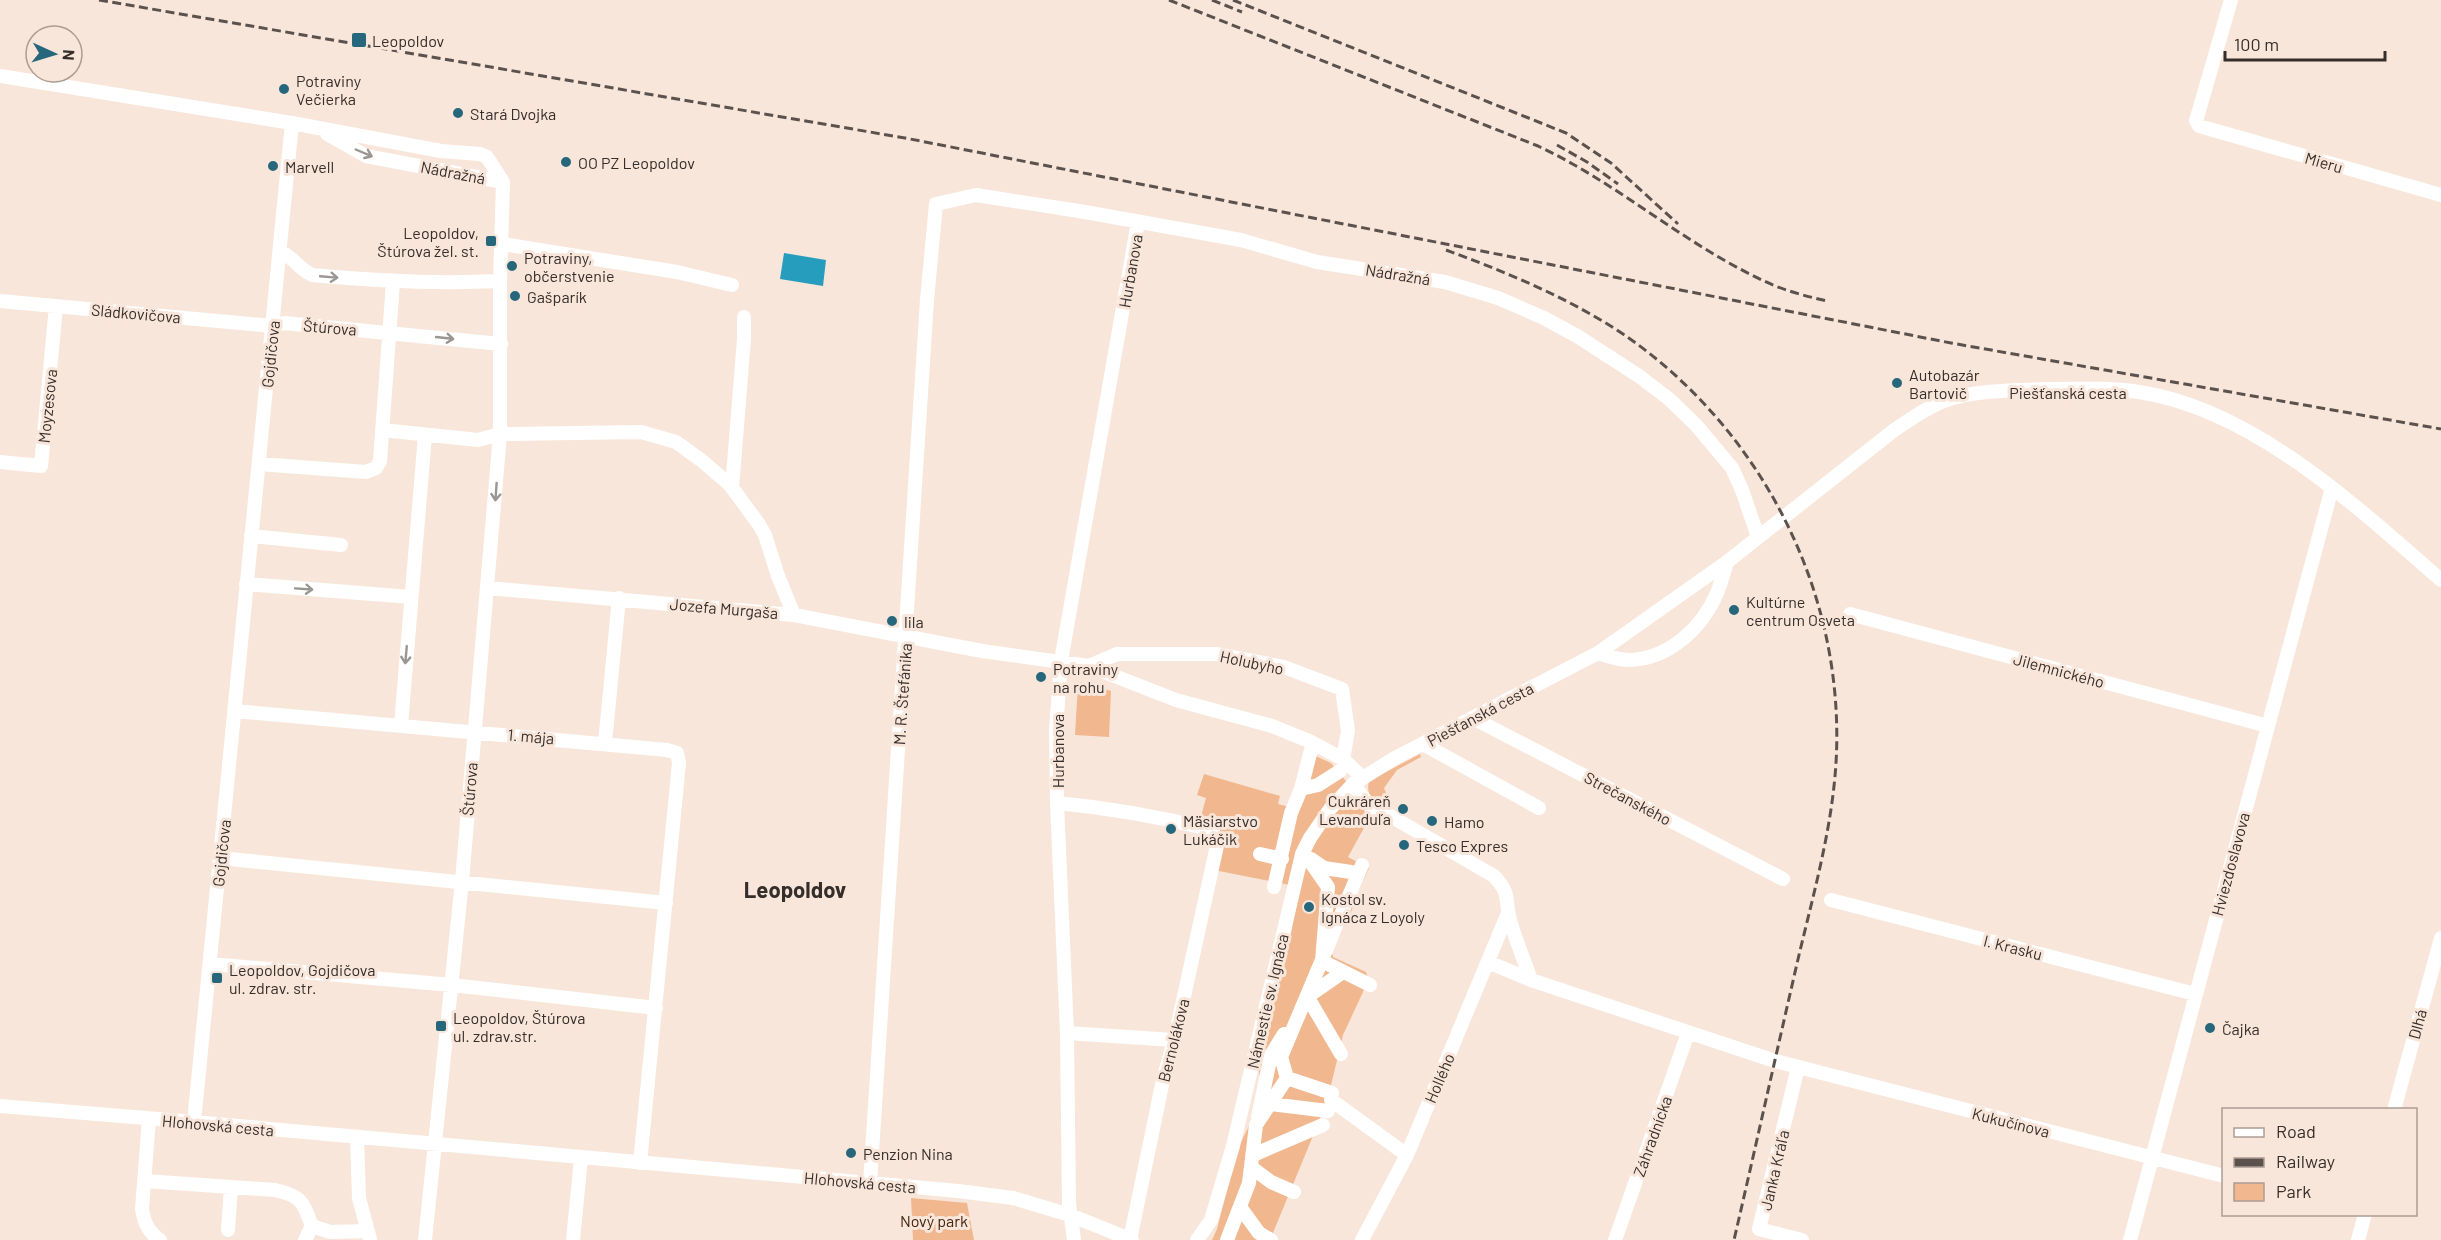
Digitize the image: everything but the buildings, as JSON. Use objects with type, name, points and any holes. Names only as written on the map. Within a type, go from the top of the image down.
[{"type":"street","name":"Mieru","points":[[2231,0],[2196,121],[2199,126],[2206,130],[2441,195]]},
{"type":"street","name":"Nádražná","points":[[0,76],[292,123],[441,152],[480,154],[488,157],[503,182]]},
{"type":"street","name":"Gojdičova","points":[[194,1122],[292,123]]},
{"type":"street","name":"Nádražná","points":[[312,128],[366,156],[503,182]]},
{"type":"street","name":"Štúrova","points":[[435,1145],[462,881],[500,434],[500,281],[503,182]]},
{"type":"street","name":"Nádražná","points":[[936,204],[976,195],[1138,222],[1241,240],[1317,262],[1445,282],[1498,298],[1544,318],[1577,336],[1639,376],[1669,399],[1696,424],[1732,468],[1758,537]]},
{"type":"street","name":"M. R. Štefánika","points":[[870,1183],[927,300],[936,204]]},
{"type":"street","name":"Hurbanova","points":[[1074,1240],[1070,1215],[1067,1033],[1056,730],[1061,661],[1138,222]]},
{"type":"street","points":[[502,244],[676,272],[732,285]]},
{"type":"street","points":[[280,251],[290,256],[302,270],[312,275],[393,282],[500,281]]},
{"type":"street","points":[[259,464],[366,472],[376,468],[380,461],[393,282]]},
{"type":"street","name":"Sládkovičova","points":[[0,301],[273,326]]},
{"type":"street","name":"Moyzesova","points":[[0,462],[41,466],[57,306]]},
{"type":"street","points":[[732,488],[744,317]]},
{"type":"street","name":"Štúrova","points":[[273,326],[284,323],[501,344]]},
{"type":"street","name":"Piešťanská cesta","points":[[1358,781],[1423,744],[1598,653],[1727,562],[1893,431],[1918,414],[1946,400],[2012,391],[2086,389],[2139,392],[2186,403],[2235,426],[2284,454],[2332,488],[2441,580]]},
{"type":"street","points":[[382,430],[478,440],[500,434]]},
{"type":"street","name":"Jozefa Murgaša","points":[[488,588],[794,615],[765,535],[732,488],[701,460],[676,442],[641,432],[500,434]]},
{"type":"street","points":[[400,725],[425,435]]},
{"type":"street","name":"Hviezdoslavova","points":[[2130,1240],[2332,488]]},
{"type":"street","points":[[251,536],[341,545]]},
{"type":"street","points":[[1598,653],[1616,659],[1630,660],[1648,657],[1671,648],[1700,623],[1717,594],[1727,562]]},
{"type":"street","points":[[246,584],[411,597]]},
{"type":"street","points":[[605,743],[619,598]]},
{"type":"street","name":"Jilemnického","points":[[1850,614],[2268,726]]},
{"type":"street","points":[[794,615],[982,651],[1089,666],[1176,700],[1272,726],[1310,741],[1342,765],[1358,781],[1370,806],[1494,876],[1508,897],[1508,913],[1531,980]]},
{"type":"street","name":"Holubyho","points":[[1089,666],[1117,654],[1215,654],[1284,668],[1342,688],[1348,731],[1342,765]]},
{"type":"street","name":"1. mája","points":[[235,711],[605,743],[677,753],[679,764],[640,1163]]},
{"type":"street","name":"Strečanského","points":[[1473,718],[1783,879]]},
{"type":"street","points":[[1423,744],[1539,808]]},
{"type":"street","points":[[1274,887],[1288,852],[1291,813],[1301,789],[1311,750]]},
{"type":"street","points":[[1301,789],[1318,785],[1342,765]]},
{"type":"street","name":"Námestie sv. Ignáca","points":[[1197,1240],[1211,1220],[1233,1146],[1302,854],[1330,809],[1358,781]]},
{"type":"street","name":"Bernolákova","points":[[1057,803],[1163,817],[1216,836],[1131,1240]]},
{"type":"street","points":[[1260,854],[1288,852]]},
{"type":"street","points":[[1322,961],[1328,886],[1307,856],[1324,868],[1351,872]]},
{"type":"street","points":[[220,858],[666,903]]},
{"type":"street","points":[[1227,1240],[1249,1183],[1256,1125],[1271,1055],[1307,996],[1362,865],[1328,886]]},
{"type":"street","name":"I. Krasku","points":[[1831,900],[2195,994]]},
{"type":"street","name":"Hollého","points":[[1362,1240],[1407,1155],[1508,913]]},
{"type":"street","name":"Dlhá","points":[[2395,1108],[2441,938]]},
{"type":"street","points":[[1322,961],[1370,985]]},
{"type":"street","points":[[1488,962],[1531,980],[1688,1033]]},
{"type":"street","points":[[210,964],[452,986],[656,1008]]},
{"type":"street","points":[[1307,996],[1343,972]]},
{"type":"street","points":[[1307,996],[1341,1054]]},
{"type":"street","points":[[1067,1033],[1173,1040]]},
{"type":"street","name":"Kukučínova","points":[[1688,1033],[1775,1061],[2222,1176]]},
{"type":"street","name":"Záhradnícka","points":[[1615,1240],[1688,1033]]},
{"type":"street","points":[[1271,1055],[1287,1078],[1330,1102],[1407,1155]]},
{"type":"street","name":"Janka Kráľa","points":[[1798,1067],[1759,1229],[1802,1240]]},
{"type":"street","points":[[1256,1125],[1287,1078]]},
{"type":"street","points":[[1264,1086],[1272,1101],[1286,1106],[1330,1102]]},
{"type":"street","name":"Hlohovská cesta","points":[[0,1106],[870,1183],[1013,1198],[1070,1215],[1131,1240]]},
{"type":"street","points":[[149,1119],[142,1209],[144,1222],[160,1240]]},
{"type":"street","points":[[1252,1161],[1323,1125]]},
{"type":"street","points":[[312,1226],[330,1232],[369,1236],[359,1198],[357,1138]]},
{"type":"street","points":[[425,1240],[435,1145]]},
{"type":"street","points":[[573,1240],[581,1158]]},
{"type":"street","points":[[1252,1161],[1270,1182],[1294,1192]]},
{"type":"street","points":[[145,1181],[275,1190],[291,1194],[303,1202],[312,1226],[305,1240]]},
{"type":"street","points":[[228,1230],[231,1187]]},
{"type":"street","points":[[1240,1207],[1259,1233],[1271,1240]]},
{"type":"street","points":[[2358,1240],[2365,1216]]},
{"type":"green space","points":[[1081,682],[1111,691],[1109,737],[1075,735],[1078,684]]},
{"type":"green space","points":[[1307,752],[1331,763],[1346,781],[1347,802],[1360,805],[1370,817],[1348,857],[1369,868],[1332,952],[1333,957],[1366,972],[1368,978],[1343,1035],[1327,1102],[1270,1240],[1212,1240],[1217,1229],[1238,1148],[1252,1120],[1261,1082],[1258,1066],[1290,939],[1300,887],[1219,871],[1216,867],[1221,844],[1219,834],[1200,820],[1206,798],[1197,795],[1204,774],[1280,796],[1278,804],[1289,807]]},
{"type":"green space","points":[[1420,754],[1421,757],[1397,770],[1384,788],[1389,800],[1385,804],[1373,800],[1368,790],[1369,781]]},
{"type":"green space","name":"Nový park","points":[[911,1198],[967,1203],[974,1240],[913,1240]]},
{"type":"water","points":[[784,253],[826,260],[823,286],[780,279]]},
{"type":"railway","points":[[99,0],[905,138],[1951,343],[2441,429]]},
{"type":"railway","points":[[1169,0],[1538,146],[1595,177],[1733,265],[1778,287],[1827,301]]},
{"type":"railway","points":[[1212,0],[1242,12]]},
{"type":"railway","points":[[1233,0],[1566,133],[1611,163],[1678,224]]},
{"type":"railway","points":[[1557,145],[1587,162],[1618,184]]},
{"type":"railway","points":[[1446,250],[1559,297],[1623,334],[1672,373],[1716,417],[1754,467],[1785,521],[1810,578],[1826,638],[1835,700],[1834,787],[1822,860],[1734,1240]]},
{"type":"place","name":"Leopoldov","points":[[359,40]]},
{"type":"place","name":"Potraviny Večierka","points":[[284,89]]},
{"type":"place","name":"Stará Dvojka","points":[[458,113]]},
{"type":"place","name":"OO PZ Leopoldov","points":[[566,162]]},
{"type":"place","name":"Marvell","points":[[273,166]]},
{"type":"place","name":"Leopoldov, Štúrova žel. st.","points":[[491,241]]},
{"type":"place","name":"Potraviny, občerstvenie","points":[[512,266]]},
{"type":"place","name":"Gašparík","points":[[515,296]]},
{"type":"place","name":"Autobazár Bartovič","points":[[1897,383]]},
{"type":"place","name":"Kultúrne centrum Osveta","points":[[1734,610]]},
{"type":"place","name":"lila","points":[[892,621]]},
{"type":"place","name":"Potraviny na rohu","points":[[1041,677]]},
{"type":"place","name":"Cukráreň Levanduľa","points":[[1403,809]]},
{"type":"place","name":"Hamo","points":[[1432,821]]},
{"type":"place","name":"Mäsiarstvo Lukáčik","points":[[1171,829]]},
{"type":"place","name":"Tesco Expres","points":[[1404,845]]},
{"type":"place","name":"Kostol sv. Ignáca z Loyoly","points":[[1309,907]]},
{"type":"place","name":"Leopoldov, Gojdičova ul. zdrav. str.","points":[[217,978]]},
{"type":"place","name":"Leopoldov, Štúrova ul. zdrav.str.","points":[[441,1026]]},
{"type":"place","name":"Čajka","points":[[2210,1028]]},
{"type":"place","name":"Penzion Nina","points":[[851,1153]]},
{"type":"district","name":"Leopoldov","points":[[795,889]]}]
